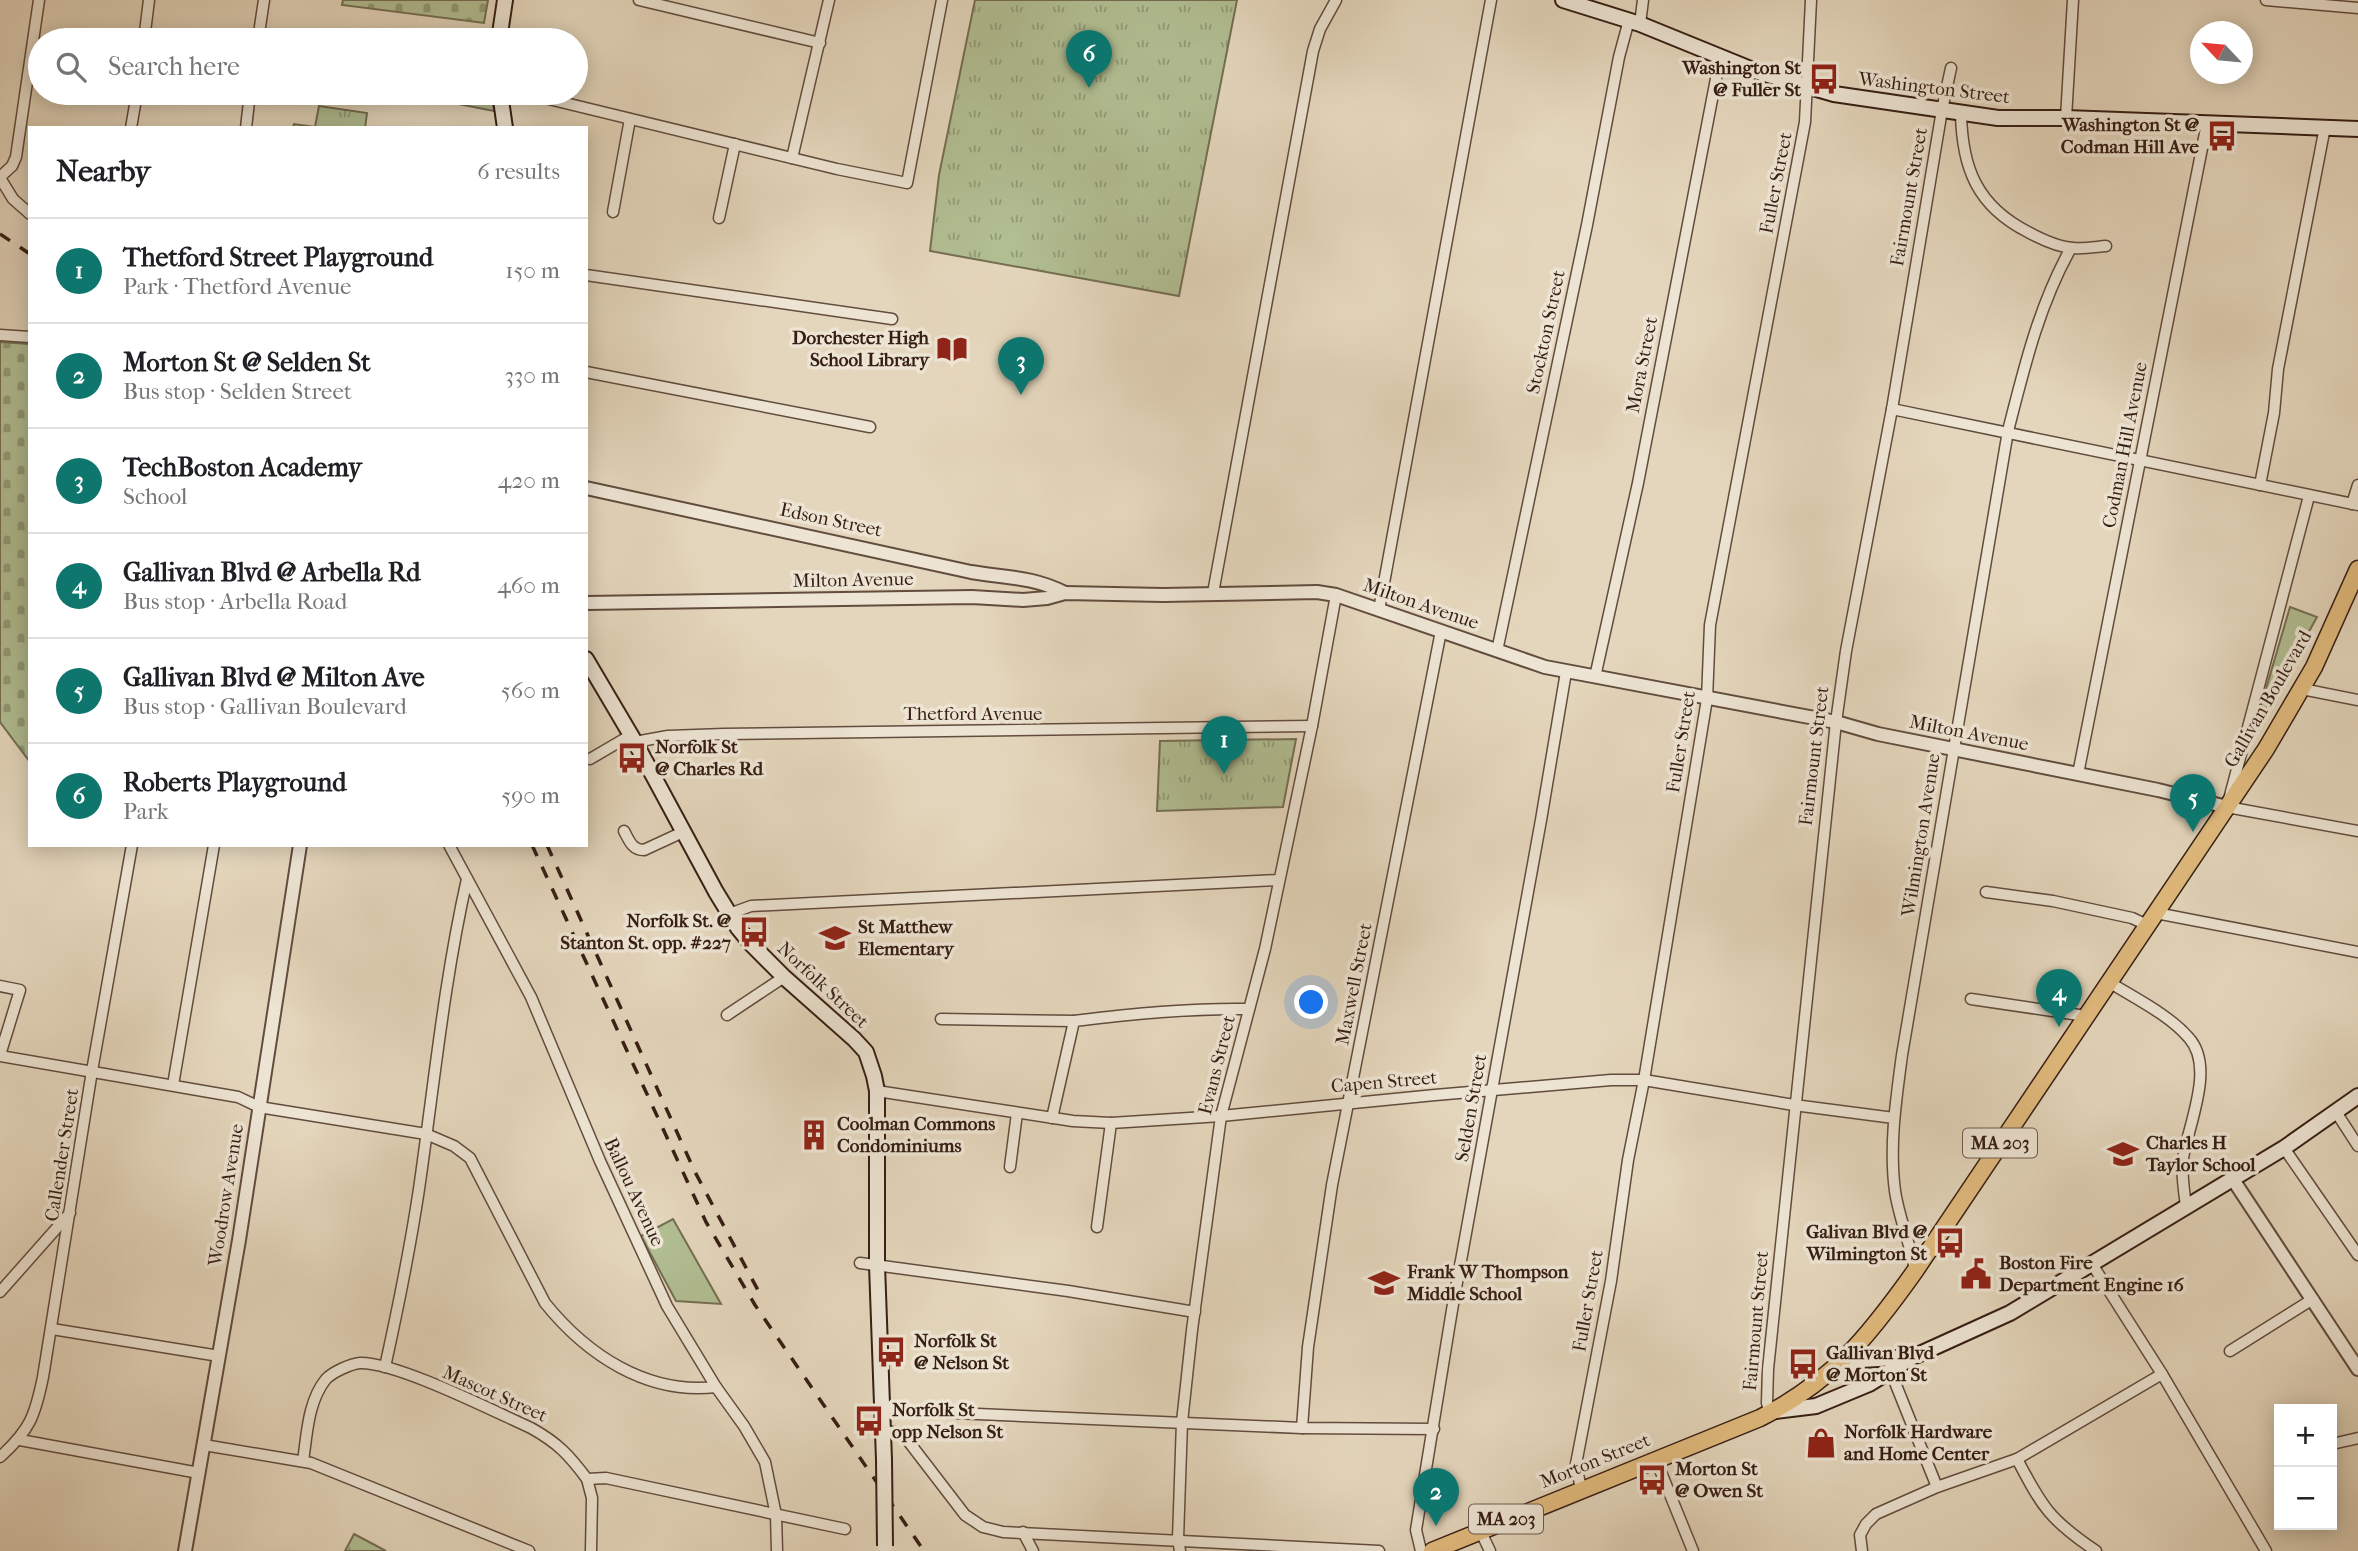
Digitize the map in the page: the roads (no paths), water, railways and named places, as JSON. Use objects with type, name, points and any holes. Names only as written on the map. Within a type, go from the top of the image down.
[{"type":"highway","name":"Gallivan Boulevard","points":[[1844,1361],[1880,1319],[1915,1271],[2276,733],[2325,646],[2357,575]]},
{"type":"highway","name":"Morton Street","points":[[1432,1551],[1656,1460],[1770,1409],[1811,1388],[1844,1361]]},
{"type":"main road","points":[[501,28],[505,0]]},
{"type":"main road","name":"Washington Street","points":[[1563,0],[1634,22],[1720,58],[1808,88],[1834,94],[1998,118],[2207,122],[2358,129]]},
{"type":"main road","points":[[502,105],[505,126]]},
{"type":"main road","name":"Norfolk Street","points":[[588,663],[633,738],[729,914],[752,945],[783,977],[866,1052],[877,1091],[877,1265],[885,1548]]},
{"type":"main road","name":"Morton Street","points":[[1770,1409],[1816,1406],[1891,1365],[2010,1313],[2284,1148],[2358,1096]]},
{"type":"main road","points":[[1844,1361],[1891,1365]]},
{"type":"street","points":[[35,28],[39,0]]},
{"type":"street","points":[[146,28],[149,0]]},
{"type":"street","points":[[260,28],[264,0]]},
{"type":"street","points":[[639,0],[820,43]]},
{"type":"street","points":[[792,158],[830,0]]},
{"type":"street","points":[[573,105],[907,183],[942,0]]},
{"type":"street","points":[[1213,593],[1305,87],[1320,29],[1336,0]]},
{"type":"street","points":[[1379,610],[1491,0]]},
{"type":"street","name":"Stockton Street","points":[[1497,651],[1587,225],[1619,57],[1643,0]]},
{"type":"street","name":"Fuller Street","points":[[1581,1489],[1576,1464],[1611,1281],[1628,1160],[1644,1080],[1707,699],[1710,625],[1805,122],[1811,0]]},
{"type":"street","points":[[2066,118],[2073,0]]},
{"type":"street","points":[[2266,0],[2358,8]]},
{"type":"street","name":"Mora Street","points":[[1595,677],[1638,482],[1720,58]]},
{"type":"street","name":"Fairmount Street","points":[[1770,1409],[1769,1357],[1836,722],[1846,651],[1892,409],[1951,68]]},
{"type":"street","points":[[28,75],[16,157],[12,166],[0,178],[13,199],[28,212]]},
{"type":"street","points":[[131,126],[134,105]]},
{"type":"street","points":[[246,126],[249,105]]},
{"type":"street","points":[[1961,113],[1963,146],[1968,167],[1989,204],[2011,223],[2053,243],[2071,248],[2106,246]]},
{"type":"street","points":[[613,212],[630,119]]},
{"type":"street","name":"Codman Hill Avenue","points":[[2078,774],[2207,122]]},
{"type":"street","points":[[2260,485],[2274,413],[2278,369],[2325,127]]},
{"type":"street","points":[[719,218],[736,144]]},
{"type":"street","name":"Wilmington Avenue","points":[[1915,1271],[1895,1191],[1894,1118],[1902,1055],[2008,431],[2037,327],[2050,291],[2071,248]]},
{"type":"street","points":[[588,275],[892,319]]},
{"type":"street","points":[[0,335],[28,337]]},
{"type":"street","points":[[588,372],[870,427]]},
{"type":"street","points":[[1892,409],[2355,505],[2358,485]]},
{"type":"street","name":"Edson Street","points":[[588,488],[971,572],[1023,578],[1047,584],[1065,593]]},
{"type":"street","points":[[2309,496],[2227,807],[2358,831]]},
{"type":"street","points":[[994,599],[987,591],[987,584],[996,573]]},
{"type":"street","points":[[1023,578],[1030,588],[1023,600]]},
{"type":"street","name":"Milton Avenue","points":[[588,603],[984,597],[1023,600],[1065,593],[1102,595],[1317,592],[1336,595],[1566,672],[1836,722],[1878,734],[1953,747],[2227,807]]},
{"type":"street","name":"Evans Street","points":[[1180,1551],[1178,1539],[1182,1422],[1221,1116],[1265,949],[1312,726],[1336,595]]},
{"type":"street","name":"Maxwell Street","points":[[1302,1428],[1308,1347],[1319,1264],[1441,631]]},
{"type":"street","name":"Selden Street","points":[[1421,1551],[1416,1530],[1452,1310],[1566,672]]},
{"type":"street","points":[[2302,689],[2358,700]]},
{"type":"street","name":"Thetford Avenue","points":[[633,738],[724,734],[1312,726]]},
{"type":"street","points":[[590,759],[633,738]]},
{"type":"street","points":[[624,831],[637,850],[644,850],[683,832]]},
{"type":"street","name":"Callender Street","points":[[0,1457],[20,1440],[35,1414],[52,1329],[92,1071],[132,847]]},
{"type":"street","points":[[173,1085],[214,847]]},
{"type":"street","name":"Woodrow Avenue","points":[[188,1551],[300,847]]},
{"type":"street","name":"Ballou Avenue","points":[[450,847],[531,997],[600,1161],[667,1306],[765,1462],[776,1515],[777,1551]]},
{"type":"street","points":[[385,1367],[419,1190],[457,923],[467,879]]},
{"type":"street","points":[[729,914],[751,906],[1279,880]]},
{"type":"street","points":[[1986,892],[2132,918],[2358,952]]},
{"type":"street","points":[[727,1014],[783,977]]},
{"type":"street","points":[[2109,982],[2175,1024],[2191,1040],[2199,1054],[2201,1072],[2183,1160],[2186,1206]]},
{"type":"street","points":[[0,986],[20,990],[0,1056],[237,1097],[259,1107],[426,1134],[454,1146],[470,1158],[545,1303],[562,1324],[581,1341],[639,1377],[692,1389],[716,1387]]},
{"type":"street","points":[[1971,999],[2086,1016]]},
{"type":"street","points":[[941,1019],[1074,1021],[1249,1009]]},
{"type":"street","points":[[1052,1118],[1074,1021]]},
{"type":"street","name":"Capen Street","points":[[877,1091],[1052,1118],[1111,1123],[1221,1116],[1611,1080],[1644,1080],[1794,1105],[1894,1118]]},
{"type":"street","points":[[2336,1112],[2358,1146]]},
{"type":"street","points":[[1010,1167],[1017,1113]]},
{"type":"street","points":[[1097,1227],[1111,1123]]},
{"type":"street","points":[[2284,1148],[2358,1255]]},
{"type":"street","points":[[2232,1178],[2358,1369]]},
{"type":"street","points":[[0,1292],[71,1213]]},
{"type":"street","points":[[860,1263],[1068,1291],[1195,1312]]},
{"type":"street","points":[[2092,1264],[2162,1374],[2266,1551]]},
{"type":"street","points":[[2230,1350],[2313,1299]]},
{"type":"street","points":[[52,1329],[219,1356]]},
{"type":"street","name":"Mascot Street","points":[[303,1461],[314,1401],[328,1376],[358,1363],[385,1367],[506,1417],[554,1441],[587,1479]]},
{"type":"street","points":[[1891,1365],[1937,1487]]},
{"type":"street","points":[[1861,1551],[1860,1535],[1876,1514],[1937,1487],[2017,1459],[2162,1374]]},
{"type":"street","points":[[882,1407],[1302,1428],[1434,1429]]},
{"type":"street","points":[[908,1410],[902,1433],[952,1501],[972,1522],[983,1527],[1003,1532],[1379,1551]]},
{"type":"street","points":[[882,1431],[902,1433]]},
{"type":"street","points":[[2337,1443],[2358,1438]]},
{"type":"street","points":[[20,1440],[199,1473]]},
{"type":"street","points":[[204,1446],[303,1461],[529,1551]]},
{"type":"street","points":[[2017,1459],[2038,1501],[2050,1516],[2096,1551]]},
{"type":"street","points":[[1656,1460],[1693,1551]]},
{"type":"street","points":[[591,1551],[592,1498],[587,1479],[606,1478],[845,1528]]},
{"type":"street","points":[[1480,1530],[1490,1551]]},
{"type":"street","points":[[1023,1532],[1033,1551]]},
{"type":"railway","points":[[0,234],[28,253]]},
{"type":"railway","points":[[533,847],[706,1222],[755,1305],[924,1551]]},
{"type":"railway","points":[[548,847],[695,1172],[760,1294]]},
{"type":"place","name":"Washington St @ Fuller St","points":[[1824,79]]},
{"type":"place","name":"Roberts Playground","points":[[1089,88]]},
{"type":"place","name":"Washington St @ Codman Hill Ave","points":[[2222,136]]},
{"type":"place","name":"Dorchester High School Library","points":[[952,349]]},
{"type":"place","name":"TechBoston Academy","points":[[1021,395]]},
{"type":"place","name":"Norfolk St @ Charles Rd","points":[[632,758]]},
{"type":"place","name":"Thetford Street Playground","points":[[1224,774]]},
{"type":"place","name":"Gallivan Blvd @ Milton Ave","points":[[2193,832]]},
{"type":"place","name":"Norfolk St. @ Stanton St. opp. #227","points":[[754,932]]},
{"type":"place","name":"St Matthew Elementary","points":[[835,938]]},
{"type":"place","name":"Gallivan Blvd @ Arbella Rd","points":[[2059,1027]]},
{"type":"place","name":"Coolman Commons Condominiums","points":[[814,1135]]},
{"type":"place","name":"Charles H Taylor School","points":[[2123,1154]]},
{"type":"place","name":"Galivan Blvd @ Wilmington St","points":[[1950,1243]]},
{"type":"place","name":"Boston Fire Department Engine 16","points":[[1976,1274]]},
{"type":"place","name":"Frank W Thompson Middle School","points":[[1384,1283]]},
{"type":"place","name":"Norfolk St @ Nelson St","points":[[891,1352]]},
{"type":"place","name":"Gallivan Blvd @ Morton St","points":[[1803,1364]]},
{"type":"place","name":"Norfolk St opp Nelson St","points":[[869,1421]]},
{"type":"place","name":"Norfolk Hardware and Home Center","points":[[1821,1443]]},
{"type":"place","name":"Morton St @ Owen St","points":[[1652,1480]]},
{"type":"place","name":"Morton St @ Selden St","points":[[1436,1526]]}]
